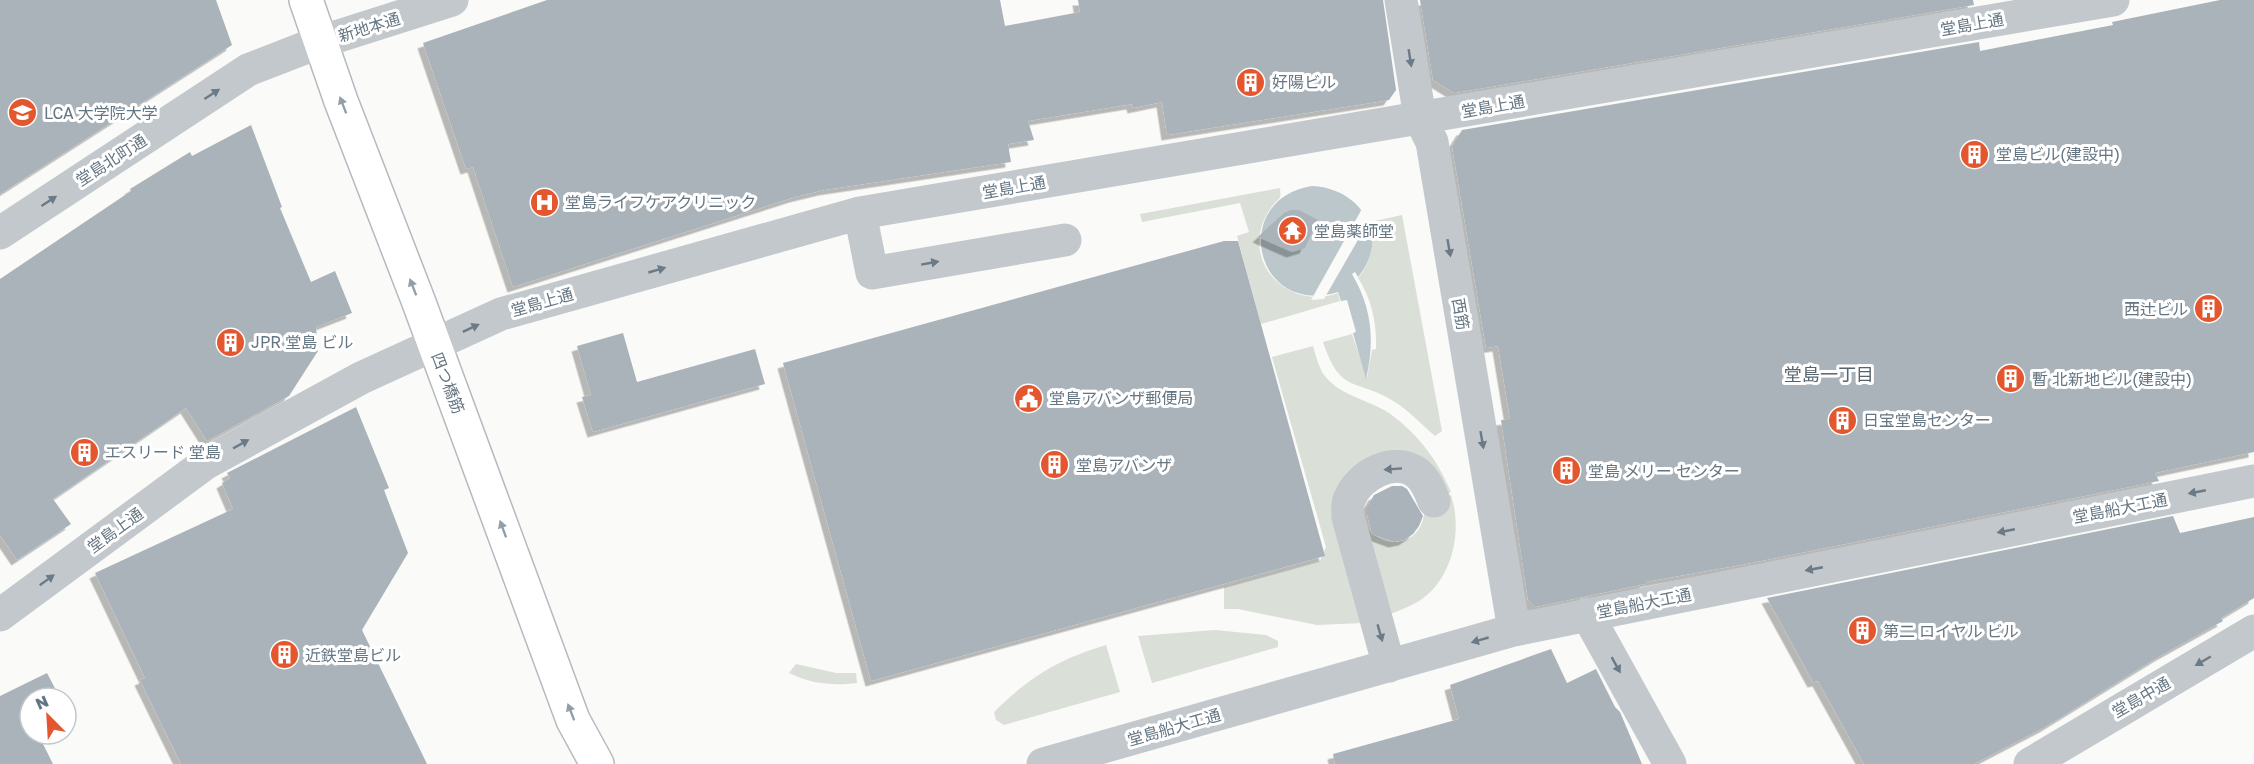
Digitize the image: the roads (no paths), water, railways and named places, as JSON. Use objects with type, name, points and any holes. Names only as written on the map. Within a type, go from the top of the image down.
[{"type":"main road","name":"四つ橋筋","points":[[306,0],[573,720],[597,764]]},
{"type":"street","name":"新地本通","points":[[320,42],[453,0]]},
{"type":"street","name":"西筋","points":[[1401,0],[1420,118],[1432,142],[1514,630]]},
{"type":"street","name":"堂島上通","points":[[0,615],[206,463],[361,378],[501,314],[860,213],[2113,0]]},
{"type":"street","name":"堂島北町通","points":[[0,233],[248,70],[320,42]]},
{"type":"street","points":[[860,213],[872,273],[1065,240]]},
{"type":"street","points":[[1389,666],[1347,516],[1348,500],[1364,478],[1379,470],[1393,467],[1408,468],[1417,473],[1430,489],[1434,501]]},
{"type":"street","name":"堂島船大工通","points":[[1043,764],[1514,630],[2254,480]]},
{"type":"street","points":[[1587,614],[1670,764]]},
{"type":"street","name":"堂島中通","points":[[2030,764],[2254,631]]},
{"type":"place","name":"好陽ビル","points":[[1251,82]]},
{"type":"place","name":"LCA 大学院大学","points":[[23,113]]},
{"type":"place","name":"堂島ビル(建設中)","points":[[1975,154]]},
{"type":"place","name":"堂島ライフケアクリニック","points":[[544,202]]},
{"type":"place","name":"堂島薬師堂","points":[[1293,231]]},
{"type":"place","name":"西辻ビル","points":[[2209,309]]},
{"type":"place","name":"JPR 堂島 ビル","points":[[230,342]]},
{"type":"place","name":"暫 北新地ビル(建設中)","points":[[2011,379]]},
{"type":"place","name":"堂島アバンザ郵便局","points":[[1028,398]]},
{"type":"place","name":"日宝堂島センター","points":[[1842,420]]},
{"type":"place","name":"エスリード 堂島","points":[[84,452]]},
{"type":"place","name":"堂島アバンザ","points":[[1055,465]]},
{"type":"place","name":"堂島 メリー センター","points":[[1567,471]]},
{"type":"place","name":"第二 ロイヤル ビル","points":[[1862,631]]},
{"type":"place","name":"近鉄堂島ビル","points":[[284,655]]},
{"type":"district","name":"堂島一丁目","points":[[1829,374]]}]
